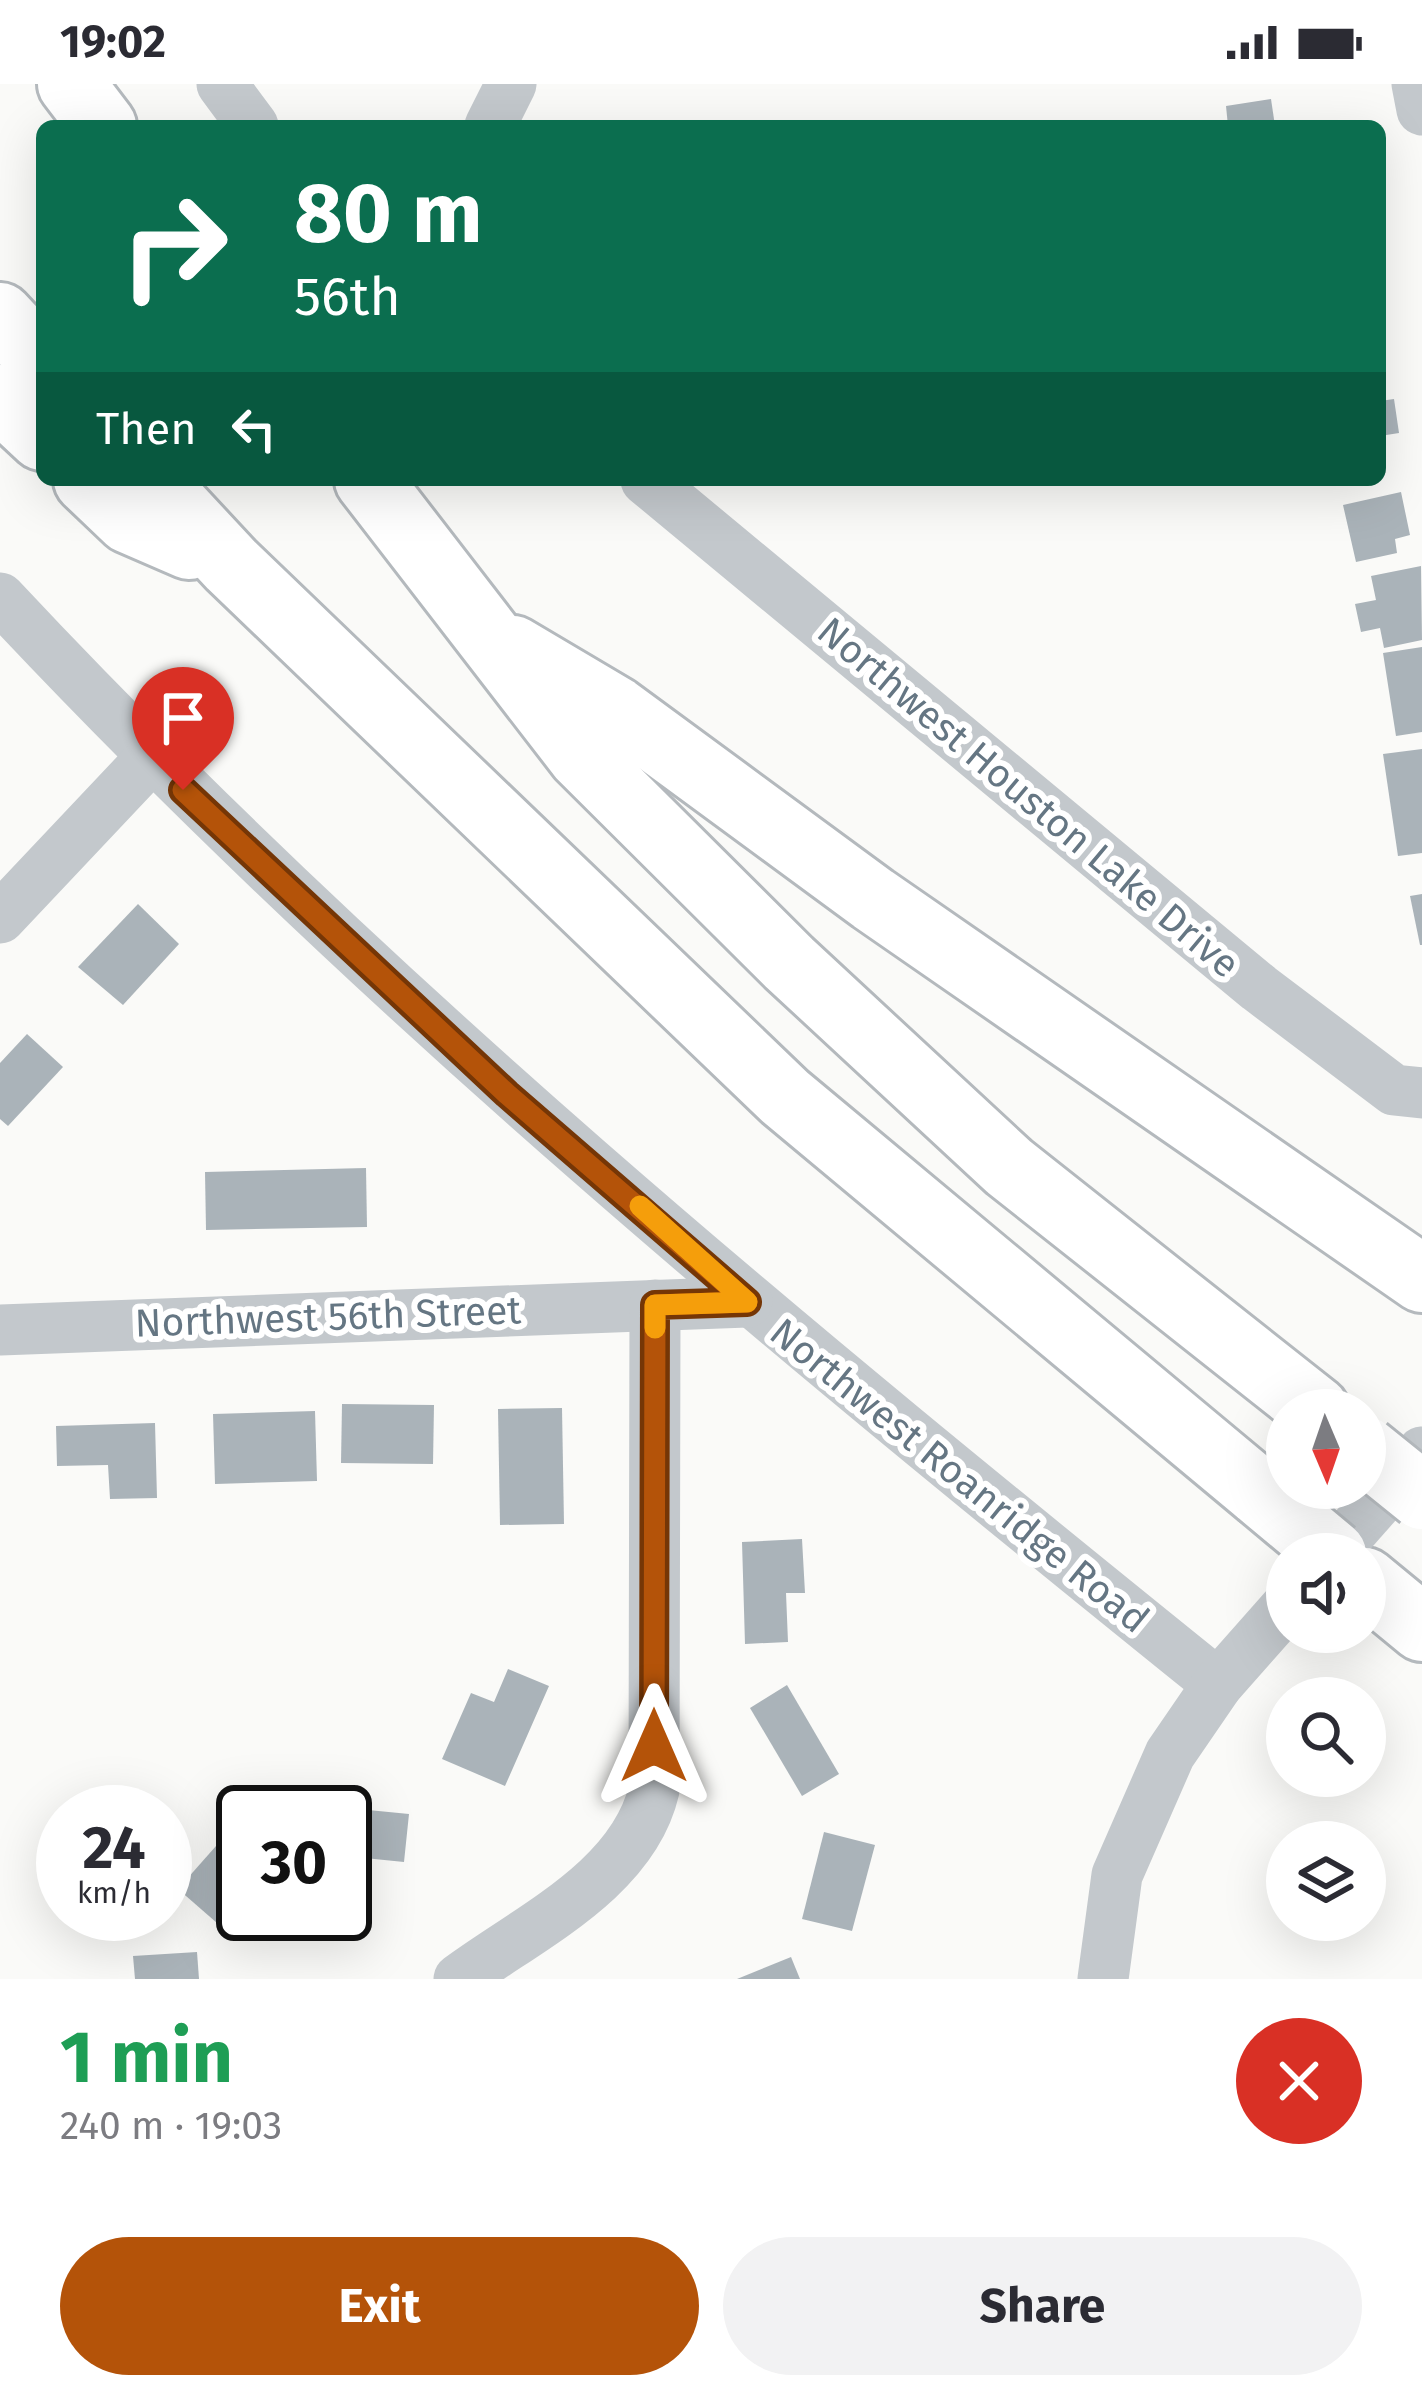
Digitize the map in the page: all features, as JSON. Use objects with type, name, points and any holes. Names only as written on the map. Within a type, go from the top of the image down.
[{"type":"highway","points":[[71,84],[98,120]]},
{"type":"highway","points":[[0,316],[36,355]]},
{"type":"highway","points":[[0,398],[36,431]]},
{"type":"highway","points":[[93,486],[129,520],[231,565]]},
{"type":"highway","points":[[158,486],[231,565],[785,1097],[1308,1533]]},
{"type":"highway","points":[[372,486],[580,755],[789,963],[1010,1167],[1290,1389]]},
{"type":"highway","points":[[479,629],[616,710],[873,899],[1422,1280]]},
{"type":"highway","points":[[1386,1467],[1422,1496]]},
{"type":"highway","points":[[1386,1598],[1419,1626]]},
{"type":"street","points":[[222,84],[249,120]]},
{"type":"street","points":[[493,120],[512,84]]},
{"type":"street","points":[[1417,84],[1422,110]]},
{"type":"street","name":"Northwest Houston Lake Drive","points":[[653,486],[1259,988],[1394,1090],[1422,1093]]},
{"type":"street","name":"Northwest Roanridge Road","points":[[0,598],[150,759],[507,1094],[747,1302],[1218,1684]]},
{"type":"street","points":[[0,918],[150,759]]},
{"type":"street","name":"Northwest 56th Street","points":[[0,1330],[747,1302]]},
{"type":"street","points":[[458,1979],[602,1875],[635,1841],[648,1815],[653,1790],[655,1305]]},
{"type":"street","points":[[1351,1533],[1422,1452]]},
{"type":"street","points":[[1103,1979],[1117,1875],[1170,1754],[1218,1684],[1266,1630]]},
{"type":"building","points":[[1271,99],[1274,120],[1227,120],[1226,106]]},
{"type":"building","points":[[1394,399],[1399,433],[1386,435],[1386,400]]},
{"type":"building","points":[[1401,492],[1410,535],[1395,539],[1397,553],[1356,562],[1343,505]]},
{"type":"building","points":[[1421,566],[1422,640],[1384,648],[1380,628],[1361,632],[1355,604],[1376,600],[1371,576]]},
{"type":"building","points":[[1422,647],[1422,732],[1396,736],[1383,653]]},
{"type":"building","points":[[1422,749],[1422,853],[1398,856],[1383,754]]},
{"type":"building","points":[[1422,894],[1422,945],[1420,945],[1410,896]]},
{"type":"building","points":[[138,904],[179,944],[123,1005],[78,967]]},
{"type":"building","points":[[27,1034],[63,1067],[8,1126],[0,1119],[0,1063]]},
{"type":"building","points":[[366,1168],[367,1227],[206,1230],[205,1172]]},
{"type":"building","points":[[342,1404],[434,1405],[433,1464],[341,1463]]},
{"type":"building","points":[[562,1408],[564,1524],[500,1525],[498,1409]]},
{"type":"building","points":[[315,1411],[317,1481],[215,1484],[213,1414]]},
{"type":"building","points":[[155,1423],[157,1498],[110,1499],[108,1465],[57,1466],[56,1426]]},
{"type":"building","points":[[802,1539],[805,1593],[786,1593],[788,1642],[745,1644],[742,1542]]},
{"type":"building","points":[[508,1669],[549,1686],[505,1786],[442,1759],[471,1693],[494,1702]]},
{"type":"building","points":[[787,1685],[839,1774],[802,1796],[750,1708]]},
{"type":"building","points":[[372,1810],[409,1814],[404,1862],[372,1859]]},
{"type":"building","points":[[824,1832],[875,1845],[852,1931],[802,1919]]},
{"type":"building","points":[[216,1846],[216,1922],[192,1901],[192,1873]]},
{"type":"building","points":[[197,1952],[199,1979],[135,1979],[133,1956]]},
{"type":"building","points":[[791,1957],[800,1979],[737,1979]]},
{"type":"slow traffic","points":[[640,1206],[747,1302],[655,1305],[655,1328]]},
{"type":"route","points":[[183,790],[507,1094],[747,1302],[655,1305],[654,1746]]}]
